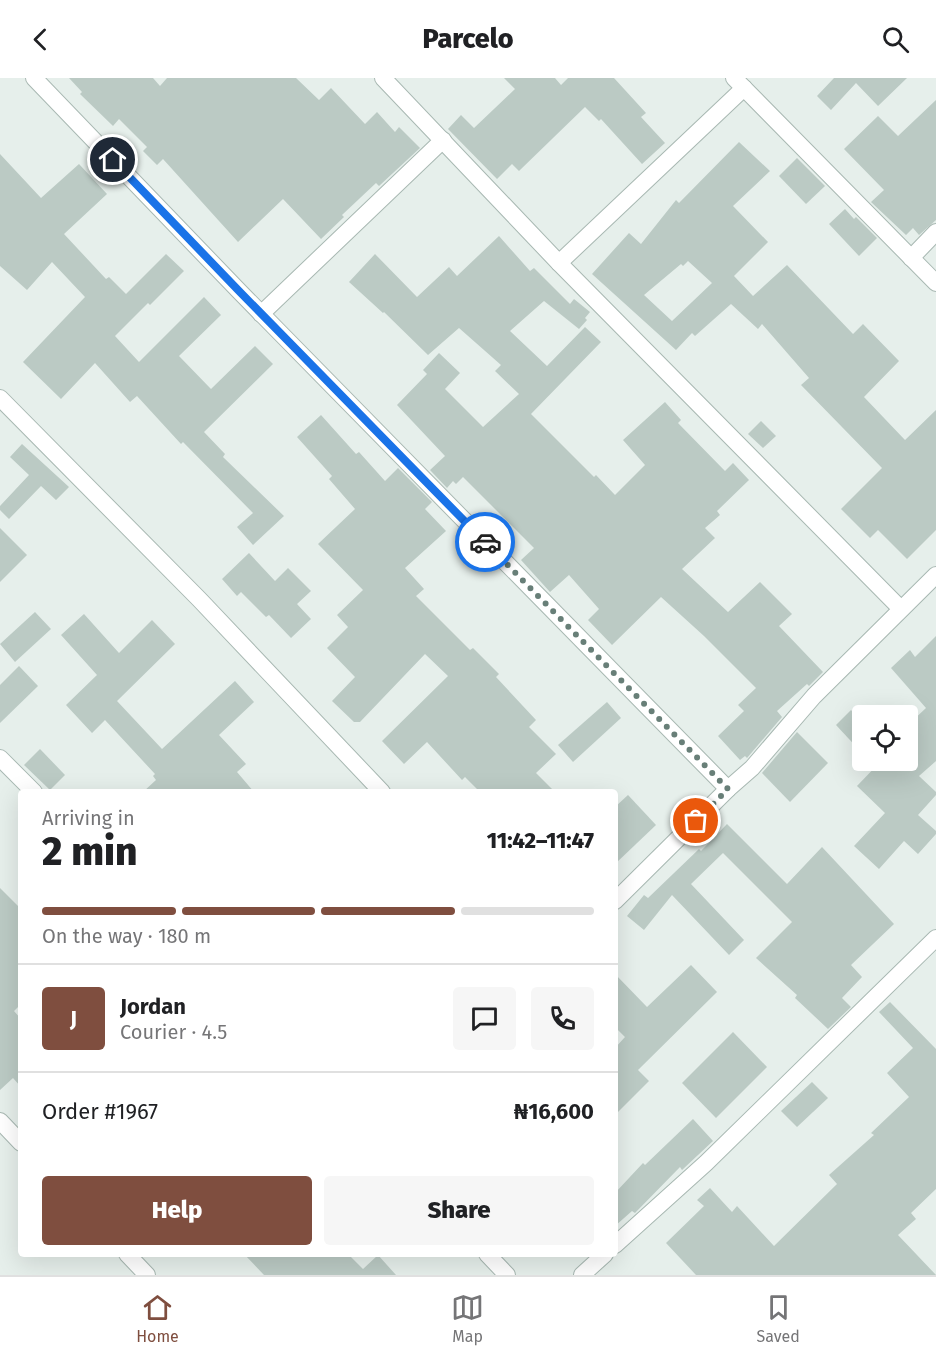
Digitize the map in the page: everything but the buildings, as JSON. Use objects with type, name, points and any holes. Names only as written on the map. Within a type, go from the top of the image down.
[{"type":"street","points":[[34,78],[261,314],[728,789]]},
{"type":"street","points":[[382,78],[560,263],[901,609]]},
{"type":"street","points":[[560,263],[739,83],[936,283]]},
{"type":"street","points":[[261,314],[443,140]]},
{"type":"street","points":[[911,258],[936,232]]},
{"type":"street","points":[[0,398],[199,599],[379,789]]},
{"type":"street","points":[[618,898],[752,768],[814,696],[936,575]]},
{"type":"street","points":[[0,758],[31,789]]},
{"type":"street","points":[[618,1242],[706,1163],[936,938]]},
{"type":"street","points":[[0,1121],[18,1140]]},
{"type":"street","points":[[130,1257],[147,1275]]},
{"type":"street","points":[[490,1257],[507,1275]]},
{"type":"street","points":[[582,1275],[602,1257]]},
{"type":"way so far","points":[[485,542],[728,789],[696,821]]},
{"type":"route","points":[[113,160],[485,542]]}]
